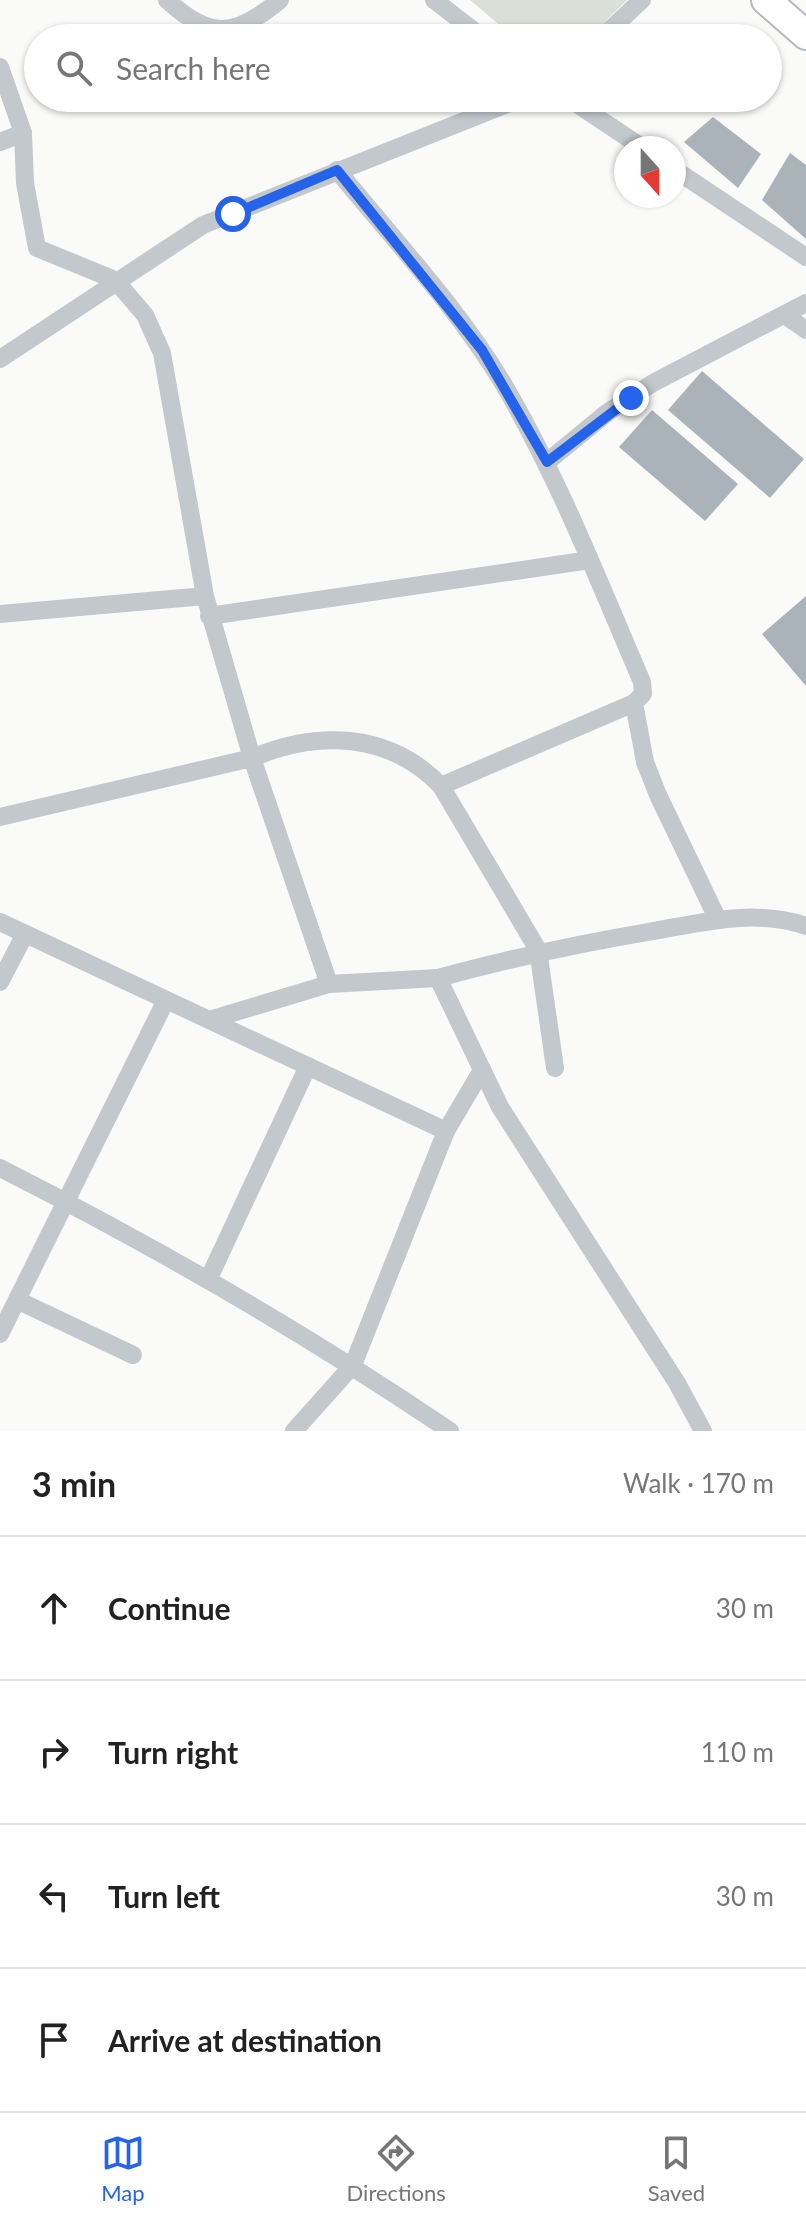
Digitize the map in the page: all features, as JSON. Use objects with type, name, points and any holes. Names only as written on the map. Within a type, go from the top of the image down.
[{"type":"main road","points":[[766,0],[806,35]]},
{"type":"street","points":[[167,0],[197,24]]},
{"type":"street","points":[[238,24],[262,15],[280,0]]},
{"type":"street","points":[[434,0],[465,24]]},
{"type":"street","points":[[616,24],[642,0]]},
{"type":"street","points":[[0,67],[23,133],[25,183],[37,248],[115,280],[145,315],[162,353],[209,616],[252,758],[329,984]]},
{"type":"street","points":[[0,359],[115,280],[203,225],[486,112]]},
{"type":"street","points":[[589,112],[625,136]]},
{"type":"street","points":[[0,142],[23,133]]},
{"type":"street","points":[[337,170],[482,350],[547,462],[642,682],[643,694],[634,703],[441,786]]},
{"type":"street","points":[[686,177],[806,257]]},
{"type":"street","points":[[547,462],[608,412],[653,383],[806,303]]},
{"type":"street","points":[[786,316],[806,330]]},
{"type":"street","points":[[209,616],[590,560]]},
{"type":"street","points":[[1,609],[205,596]]},
{"type":"street","points":[[634,703],[645,762],[718,920]]},
{"type":"street","points":[[0,817],[252,758],[285,744],[324,738],[403,756],[441,786],[538,950],[555,1068]]},
{"type":"street","points":[[209,1020],[329,984],[438,978],[538,950],[743,916],[780,918],[806,926]]},
{"type":"street","points":[[0,922],[446,1131]]},
{"type":"street","points":[[0,982],[25,934]]},
{"type":"street","points":[[438,978],[500,1107],[677,1383],[703,1431]]},
{"type":"street","points":[[0,1334],[166,1000]]},
{"type":"street","points":[[209,1278],[308,1066]]},
{"type":"street","points":[[294,1431],[353,1365],[446,1131],[482,1070]]},
{"type":"street","points":[[0,1168],[209,1278],[353,1365],[450,1431]]},
{"type":"street","points":[[17,1300],[133,1355]]},
{"type":"shaded area","points":[[470,0],[627,0],[602,24],[498,24]]},
{"type":"building","points":[[713,117],[761,154],[738,188],[686,144],[686,140]]},
{"type":"building","points":[[790,153],[806,165],[806,239],[762,200]]},
{"type":"building","points":[[702,371],[804,459],[770,498],[668,410]]},
{"type":"building","points":[[652,410],[738,484],[705,521],[619,447]]},
{"type":"building","points":[[806,596],[806,686],[762,634]]},
{"type":"route","points":[[233,214],[337,170],[482,350],[547,462],[608,412],[631,398]]}]
